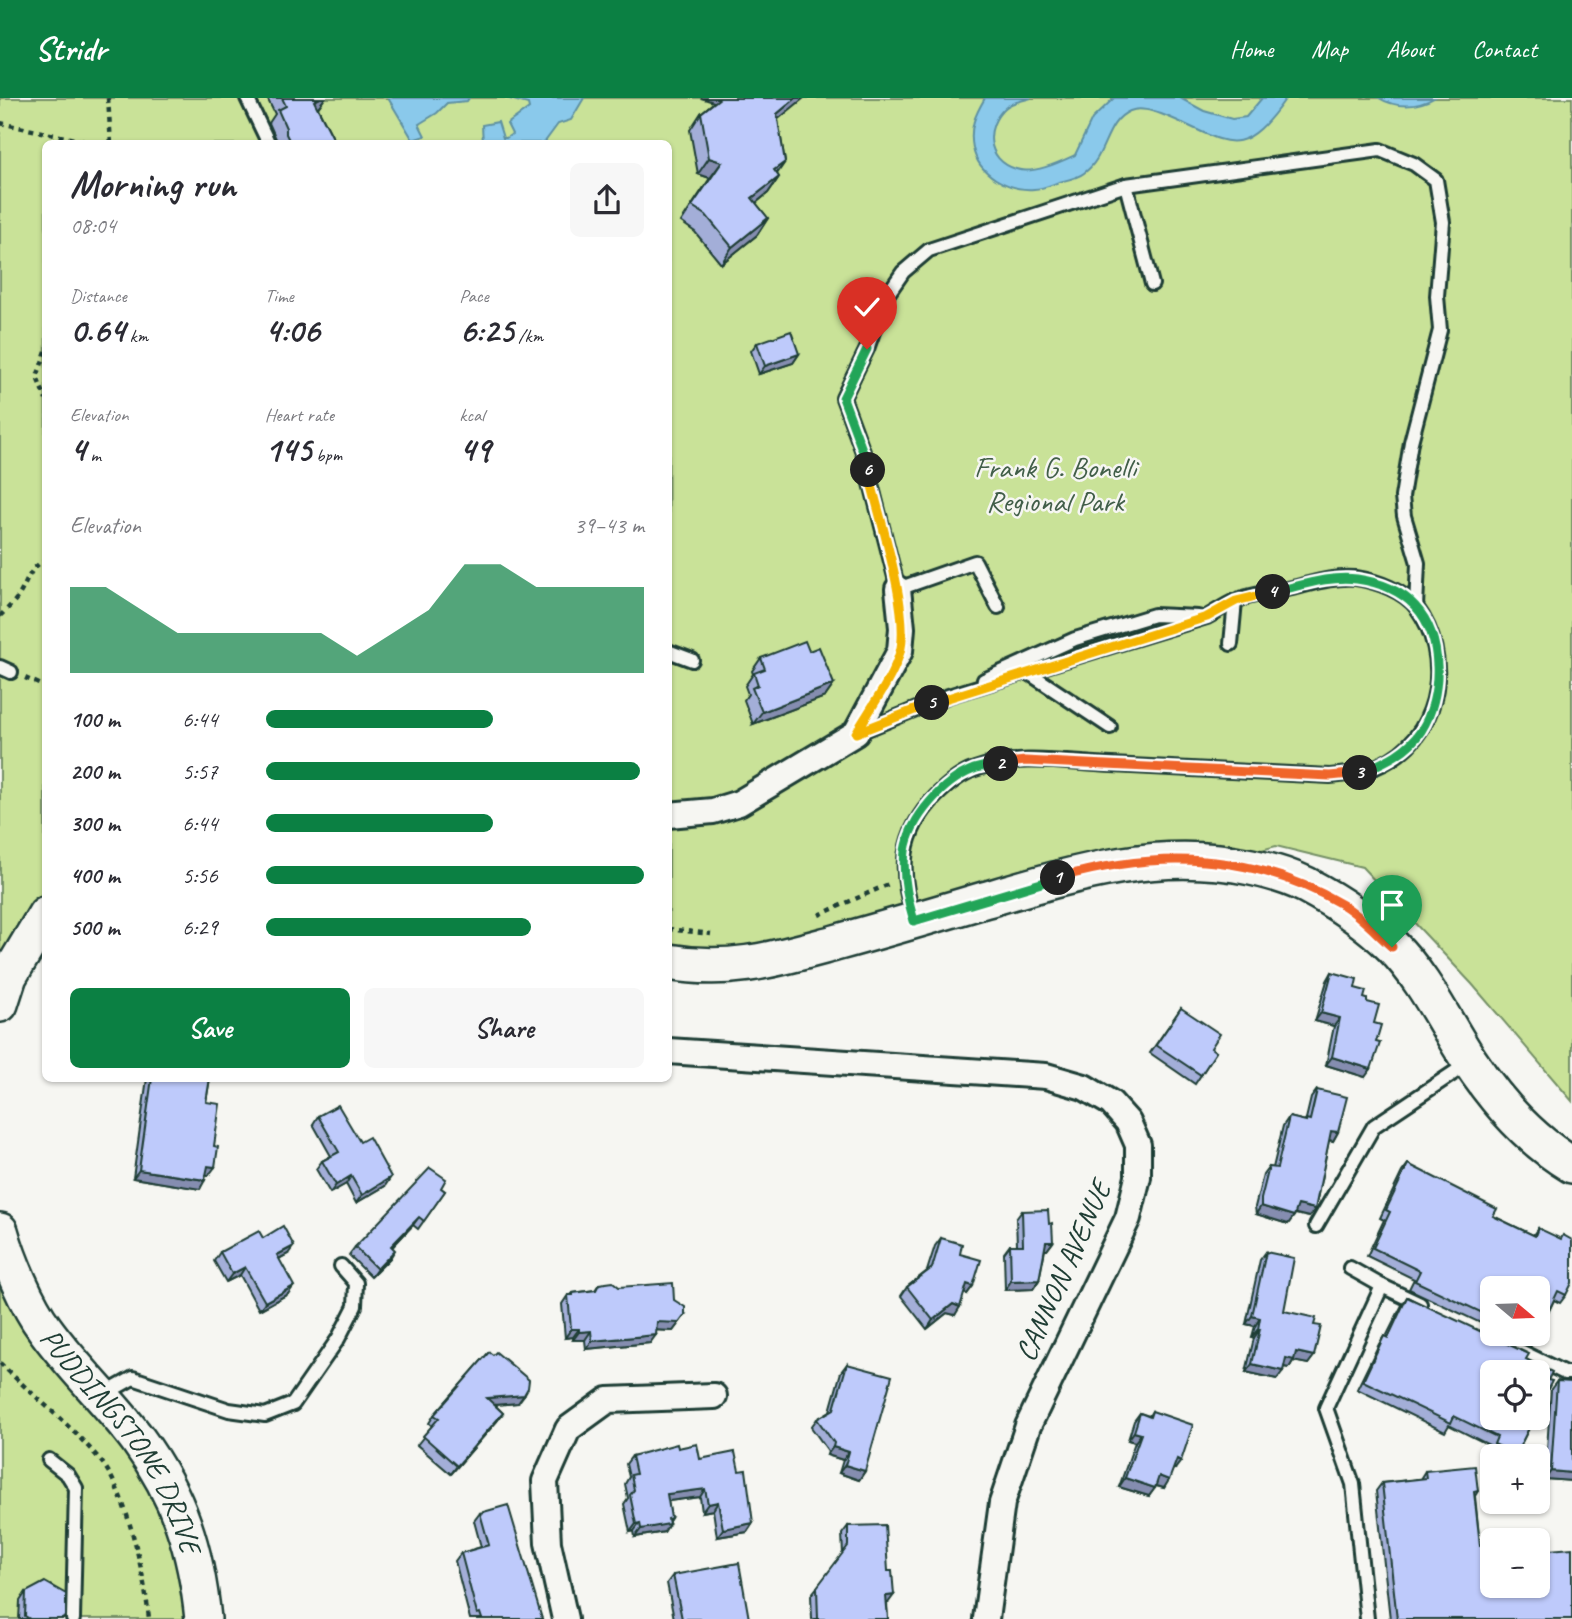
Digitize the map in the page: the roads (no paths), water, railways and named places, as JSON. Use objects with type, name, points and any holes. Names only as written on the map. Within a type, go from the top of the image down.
[{"type":"street","points":[[672,815],[713,811],[739,803],[856,733],[900,651],[902,628],[898,589]]},
{"type":"street","points":[[672,963],[699,967],[758,963],[914,921],[1072,874],[1149,860],[1221,861],[1269,871],[1303,883],[1346,907],[1392,947],[1421,982],[1470,1061],[1507,1110],[1550,1152],[1572,1165]]},
{"type":"street","points":[[0,1004],[9,976],[42,921]]},
{"type":"street","name":"CANNON AVENUE","points":[[672,1051],[1046,1076],[1084,1087],[1111,1103],[1128,1122],[1138,1145],[1138,1177],[1128,1218],[1028,1426],[1015,1460],[1002,1503],[986,1619]]},
{"type":"street","name":"PUDDINGSTONE DRIVE","points":[[0,1231],[8,1258],[43,1327],[137,1440],[163,1479],[185,1528],[199,1577],[203,1619]]},
{"type":"street","points":[[565,1619],[548,1543],[545,1481],[568,1429],[608,1400],[713,1396]]},
{"type":"lane","points":[[247,98],[267,140]]},
{"type":"lane","points":[[998,607],[975,562],[898,589],[863,452],[843,398],[867,349],[885,298],[904,272],[929,250],[1126,185],[1380,150],[1414,164],[1436,180],[1443,222],[1437,296],[1440,330],[1411,442],[1402,497],[1404,516],[1418,563],[1416,607]]},
{"type":"lane","points":[[1126,185],[1152,284]]},
{"type":"lane","points":[[914,921],[906,894],[905,848],[926,806],[948,784],[973,769],[1025,761],[1330,776],[1357,774],[1392,759],[1420,733],[1435,700],[1438,663],[1429,630],[1416,607],[1396,591],[1356,579],[1335,578],[1236,601],[1207,617],[948,696]]},
{"type":"lane","points":[[1231,644],[1236,601]]},
{"type":"lane","points":[[856,733],[1088,635],[1154,615],[1207,617]]},
{"type":"lane","points":[[672,652],[692,660]]},
{"type":"lane","points":[[1029,673],[1110,727]]},
{"type":"lane","points":[[1316,1226],[1374,1126],[1470,1061]]},
{"type":"lane","points":[[101,1396],[133,1378],[229,1410],[265,1415],[293,1404],[338,1339],[355,1306],[356,1283],[341,1266]]},
{"type":"lane","points":[[1350,1268],[1431,1310]]},
{"type":"lane","points":[[1367,1619],[1353,1484],[1326,1408],[1382,1286]]},
{"type":"lane","points":[[1508,1346],[1565,1373],[1572,1373]]},
{"type":"lane","points":[[49,1460],[68,1475],[76,1488],[73,1619]]},
{"type":"water","points":[[388,98],[469,98],[467,101],[447,103],[419,124],[425,136],[413,140]]},
{"type":"water","points":[[506,98],[584,98],[571,120],[558,124],[546,140],[483,140],[482,125],[498,122],[503,138],[512,134],[507,124],[529,108],[528,104]]},
{"type":"water","points":[[985,98],[1031,98],[1005,108],[998,116],[991,133],[994,151],[1006,165],[1030,170],[1046,167],[1075,155],[1092,119],[1114,98],[1180,98],[1204,111],[1232,119],[1246,117],[1262,98],[1286,98],[1269,120],[1255,133],[1242,140],[1216,138],[1154,112],[1142,109],[1130,111],[1115,123],[1097,158],[1084,173],[1043,188],[1024,189],[996,179],[981,166],[976,157],[972,128]]},
{"type":"water","points":[[1379,98],[1434,98],[1406,106]]},
{"type":"park label","name":"Frank G. Bonelli Regional Park","points":[[1055,484]]}]
